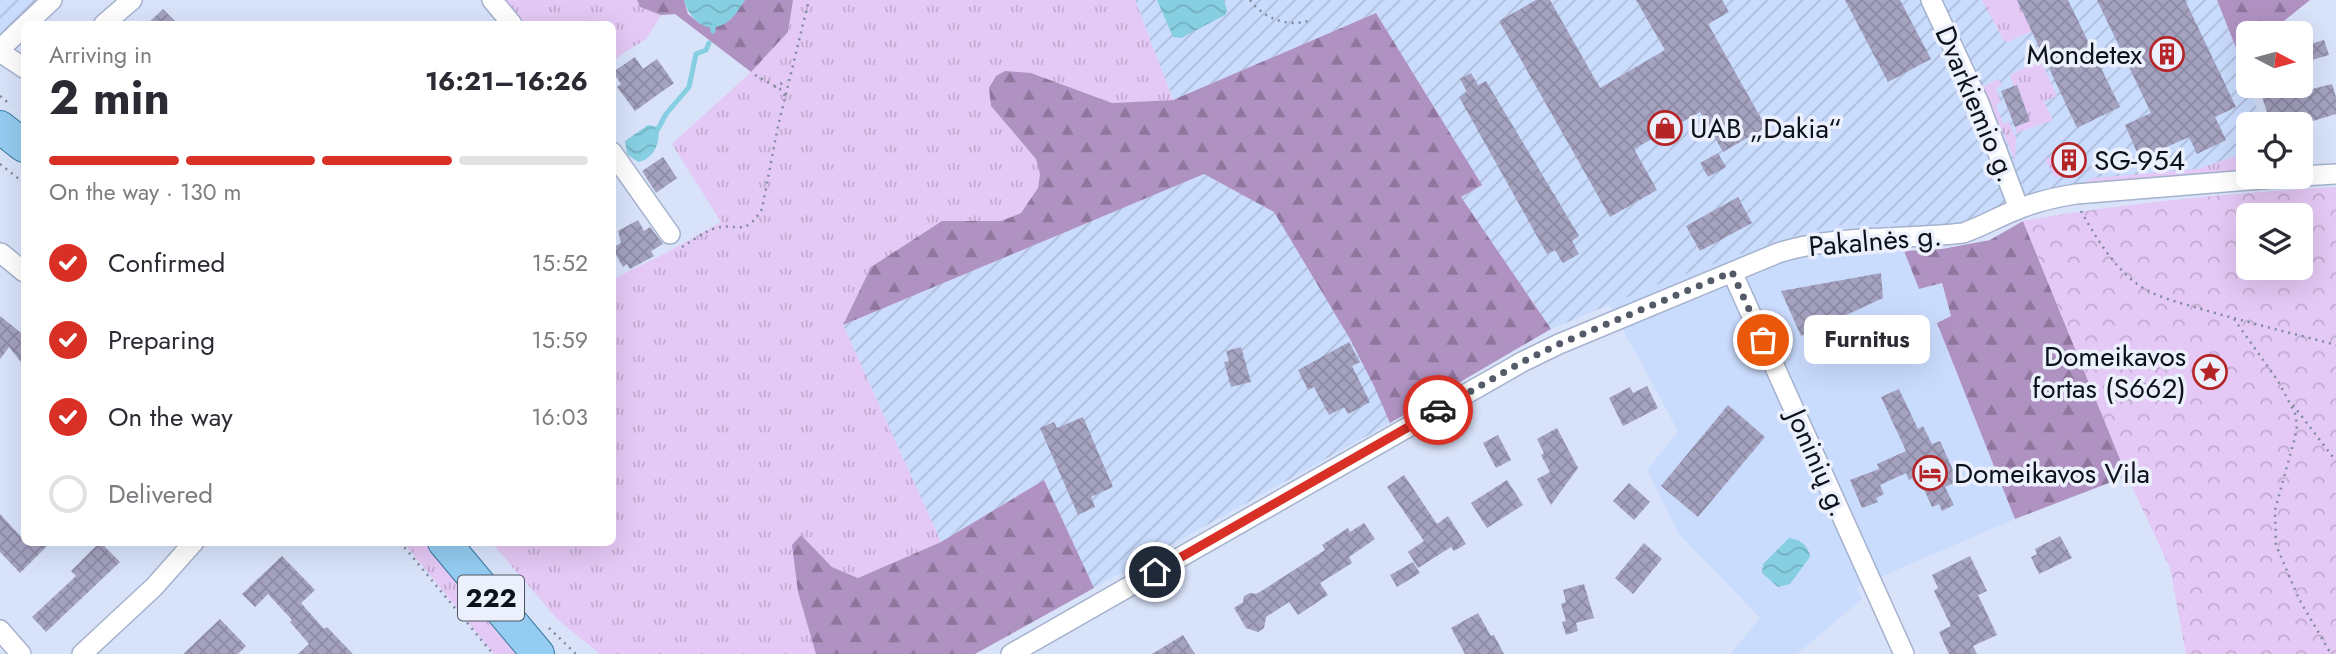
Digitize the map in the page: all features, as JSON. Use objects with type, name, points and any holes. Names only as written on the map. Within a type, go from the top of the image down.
[{"type":"main road","points":[[0,127],[21,144]]},
{"type":"main road","name":"222","points":[[447,546],[538,654]]},
{"type":"street","points":[[30,21],[52,0]]},
{"type":"street","points":[[108,21],[132,0]]},
{"type":"street","points":[[492,0],[510,21]]},
{"type":"street","name":"Dvarkiemio g.","points":[[1931,0],[1979,103],[2019,209]]},
{"type":"street","points":[[21,30],[0,50],[21,66]]},
{"type":"street","points":[[616,158],[670,234]]},
{"type":"street","points":[[2313,175],[2336,174]]},
{"type":"street","name":"Pakalnės g.","points":[[1012,654],[1522,362],[1778,253],[1822,242],[1963,233],[2019,209],[2051,198],[2076,194],[2236,181]]},
{"type":"street","points":[[1,253],[21,270]]},
{"type":"street","name":"Joninių g.","points":[[1732,272],[1904,654]]},
{"type":"street","points":[[82,654],[154,587],[190,546]]},
{"type":"street","points":[[0,630],[21,654]]},
{"type":"path","points":[[670,234],[680,248],[709,231],[726,227],[746,227],[756,219],[766,197],[785,96],[810,0]]},
{"type":"path","points":[[1250,0],[1261,13],[1277,20],[1293,24],[1311,19]]},
{"type":"path","points":[[755,75],[785,96]]},
{"type":"path","points":[[774,87],[790,79]]},
{"type":"path","points":[[0,164],[21,181]]},
{"type":"path","points":[[2076,194],[2081,211],[2096,237],[2132,280],[2144,289],[2179,303],[2336,345]]},
{"type":"path","points":[[2234,319],[2291,403],[2336,461]]},
{"type":"path","points":[[2291,403],[2297,426],[2277,500],[2274,528],[2276,545],[2299,599],[2331,654]]},
{"type":"path","points":[[403,546],[493,654]]},
{"type":"shaded area","points":[[0,0],[52,0],[30,21],[21,21],[21,29],[0,49]]},
{"type":"shaded area","points":[[1135,0],[2217,0],[2236,48],[2236,98],[2253,98],[2258,112],[2236,112],[2236,178],[2155,187],[1903,238],[1902,223],[1833,226],[1780,240],[1666,281],[1551,329],[1461,197],[1482,185],[1376,13],[1173,100]]},
{"type":"shaded area","points":[[1204,174],[1274,212],[1350,339],[1375,386],[1390,423],[1094,588],[1044,480],[941,542],[843,325]]},
{"type":"shaded area","points":[[1903,223],[1904,251],[1919,289],[1941,283],[1951,316],[1937,323],[2015,519],[1857,587],[1862,599],[1797,654],[1730,654],[1760,618],[1678,533],[1647,470],[1678,431],[1609,304],[1780,240],[1834,226]]},
{"type":"green space","points":[[492,0],[637,0],[640,7],[661,15],[646,39],[616,58],[616,21],[510,21]]},
{"type":"green space","points":[[637,0],[684,0],[688,14],[700,24],[730,20],[745,0],[793,0],[788,32],[751,72],[675,14],[661,15],[640,7]]},
{"type":"green space","points":[[793,0],[1135,0],[1173,100],[1112,103],[1031,73],[991,106],[1036,159],[1040,174],[1039,187],[1021,213],[1001,221],[976,222],[871,267],[843,325],[941,542],[858,578],[832,567],[801,535],[816,654],[600,654],[557,619],[495,546],[616,546],[616,278],[721,222],[672,144],[751,72],[788,32]]},
{"type":"green space","points":[[1982,0],[2017,0],[2032,31],[2008,42],[2004,41]]},
{"type":"green space","points":[[2217,0],[2310,0],[2284,21],[2236,21],[2236,48]]},
{"type":"green space","points":[[1376,13],[1482,185],[1461,197],[1551,329],[1390,423],[1350,339],[1274,212],[1204,174],[843,325],[871,267],[942,221],[1001,221],[1021,213],[1038,188],[1040,174],[1036,159],[991,106],[989,88],[996,76],[1005,71],[1031,73],[1112,103],[1173,100]]},
{"type":"green space","points":[[2041,60],[2057,96],[2044,102],[2053,120],[2017,133],[2015,127],[2030,121],[2017,85],[2014,86],[2010,75]]},
{"type":"green space","points":[[1998,79],[2002,85],[1996,88],[2001,102],[1996,105],[2003,123],[2009,122],[2016,138],[2015,160],[1983,87]]},
{"type":"green space","points":[[2053,156],[2061,173],[2085,162],[2087,165],[2061,177],[2055,177],[2045,160]]},
{"type":"green space","points":[[2236,156],[2236,170],[2233,172],[2070,187],[2094,178],[2198,169]]},
{"type":"green space","name":"Domeikavos fortas (S662)","points":[[2336,187],[2336,654],[2186,654],[2170,568],[2127,476],[2023,221],[2140,204]]},
{"type":"green space","points":[[2023,221],[2127,476],[2015,519],[1937,323],[1951,316],[1942,283],[1919,289],[1904,251],[1942,249],[1990,240]]},
{"type":"green space","points":[[1044,480],[1094,588],[975,654],[816,654],[798,592],[792,545],[801,535],[832,567],[858,578],[941,542]]},
{"type":"green space","points":[[406,546],[431,546],[521,654],[494,654]]},
{"type":"water","points":[[684,0],[745,0],[729,21],[709,27],[697,22]]},
{"type":"water","points":[[1157,0],[1224,0],[1227,11],[1225,15],[1181,38],[1173,37]]},
{"type":"water","points":[[648,125],[658,127],[657,144],[652,154],[638,162],[627,154],[625,141]]},
{"type":"water","points":[[1789,538],[1803,544],[1810,557],[1790,584],[1778,587],[1762,573],[1763,564]]},
{"type":"building","points":[[1536,0],[1550,0],[1600,88],[1665,50],[1636,0],[1722,0],[1729,12],[1708,24],[1766,127],[1723,152],[1700,112],[1634,149],[1657,190],[1610,217],[1499,21]]},
{"type":"building","points":[[1845,0],[1900,0],[1931,59],[1888,82]]},
{"type":"building","points":[[2017,0],[2068,0],[2120,107],[2077,128]]},
{"type":"building","name":"Mondetex","points":[[2097,0],[2185,0],[2236,107],[2215,117],[2226,140],[2197,154],[2189,137],[2140,159],[2125,125],[2151,113]]},
{"type":"building","points":[[163,9],[175,21],[150,21]]},
{"type":"building","points":[[2324,40],[2329,55],[2314,59],[2314,43]]},
{"type":"building","points":[[635,57],[643,69],[657,59],[674,83],[635,111],[617,87],[621,84],[616,76],[616,70]]},
{"type":"building","points":[[1471,73],[1478,85],[1486,81],[1579,236],[1572,241],[1579,254],[1563,263],[1555,250],[1547,254],[1459,97],[1467,92],[1460,79]]},
{"type":"building","points":[[2332,84],[2336,97],[2336,114],[2313,121],[2313,112],[2267,112],[2262,98],[2314,98],[2314,88]]},
{"type":"building","points":[[2017,85],[2030,121],[2015,127],[2001,91]]},
{"type":"building","name":"SG-954","points":[[2078,147],[2085,162],[2061,173],[2054,159]]},
{"type":"building","points":[[1718,153],[1726,167],[1708,177],[1700,163]]},
{"type":"building","points":[[663,157],[677,178],[656,193],[642,171]]},
{"type":"building","points":[[1738,197],[1752,223],[1700,251],[1686,226]]},
{"type":"building","points":[[638,220],[644,231],[650,227],[663,244],[651,251],[654,256],[630,269],[627,264],[623,267],[616,255],[616,246],[621,243],[618,231]]},
{"type":"building","points":[[1881,273],[1883,298],[1801,336],[1781,291]]},
{"type":"building","points":[[0,316],[21,333],[21,362],[9,347],[0,359]]},
{"type":"building","points":[[1349,342],[1360,362],[1352,366],[1370,402],[1348,414],[1344,407],[1329,415],[1314,387],[1308,390],[1298,370]]},
{"type":"building","points":[[1241,347],[1251,382],[1231,387],[1224,362],[1229,361],[1226,351]]},
{"type":"building","points":[[1647,386],[1658,408],[1623,426],[1609,398],[1630,387],[1633,393]]},
{"type":"building","points":[[1899,389],[1918,429],[1923,426],[1932,444],[1940,441],[1958,481],[1945,487],[1954,505],[1942,511],[1939,504],[1932,507],[1918,476],[1909,480],[1906,473],[1880,485],[1884,494],[1876,498],[1878,502],[1862,508],[1850,480],[1879,469],[1877,464],[1906,451],[1881,397]]},
{"type":"building","points":[[1728,405],[1765,437],[1698,517],[1661,486]]},
{"type":"building","points":[[1083,417],[1113,487],[1091,497],[1095,507],[1078,515],[1040,428],[1054,422],[1057,428]]},
{"type":"building","points":[[1557,428],[1578,468],[1551,505],[1537,479],[1550,472],[1541,455],[1544,453],[1537,439]]},
{"type":"building","points":[[1498,435],[1511,460],[1496,468],[1483,443]]},
{"type":"building","points":[[1404,475],[1437,524],[1448,516],[1466,544],[1454,551],[1451,547],[1418,568],[1408,552],[1424,541],[1387,487]]},
{"type":"building","points":[[1507,480],[1523,505],[1487,528],[1471,503]]},
{"type":"building","points":[[1629,483],[1650,502],[1634,520],[1613,501]]},
{"type":"building","points":[[0,514],[21,537],[21,546],[47,546],[20,573],[0,552]]},
{"type":"building","points":[[1364,523],[1375,539],[1349,557],[1352,563],[1320,583],[1328,595],[1298,615],[1289,602],[1266,617],[1264,628],[1258,632],[1246,628],[1234,608],[1243,602],[1244,596],[1263,590],[1325,550],[1322,545],[1348,528],[1350,532]]},
{"type":"building","points":[[2060,536],[2072,558],[2039,574],[2031,557],[2037,554],[2035,549]]},
{"type":"building","points":[[1644,543],[1662,559],[1633,594],[1615,578]]},
{"type":"building","points":[[96,546],[104,546],[120,562],[46,632],[32,617],[76,576],[71,571]]},
{"type":"building","points":[[282,556],[315,590],[301,603],[324,629],[327,627],[353,654],[298,654],[309,644],[268,594],[255,607],[242,594]]},
{"type":"building","points":[[1970,556],[1987,591],[1978,595],[1997,635],[1973,646],[1977,654],[1949,654],[1939,632],[1951,626],[1934,591],[1938,588],[1932,575]]},
{"type":"building","points":[[1413,562],[1420,573],[1397,587],[1390,575]]},
{"type":"building","points":[[1584,584],[1594,618],[1576,623],[1578,631],[1566,635],[1562,622],[1566,621],[1561,604],[1566,602],[1563,590]]},
{"type":"building","points":[[1478,613],[1504,654],[1465,654],[1451,628]]},
{"type":"building","points":[[220,619],[246,646],[238,654],[183,654]]},
{"type":"building","points":[[1183,635],[1195,654],[1152,654]]},
{"type":"waterway","points":[[658,129],[666,114],[689,87],[696,54],[706,50],[709,43]]},
{"type":"way so far","points":[[1438,410],[1559,344],[1732,272],[1763,340]]},
{"type":"place","name":"Mondetex","points":[[2167,54]]},
{"type":"place","name":"UAB „Dakia“","points":[[1665,128]]},
{"type":"place","name":"SG-954","points":[[2069,160]]},
{"type":"place","name":"Furnitus","points":[[1763,340]]},
{"type":"place","name":"Domeikavos fortas (S662)","points":[[2210,372]]},
{"type":"place","name":"Domeikavos Vila","points":[[1930,473]]},
{"type":"route","points":[[1155,572],[1438,410]]}]
